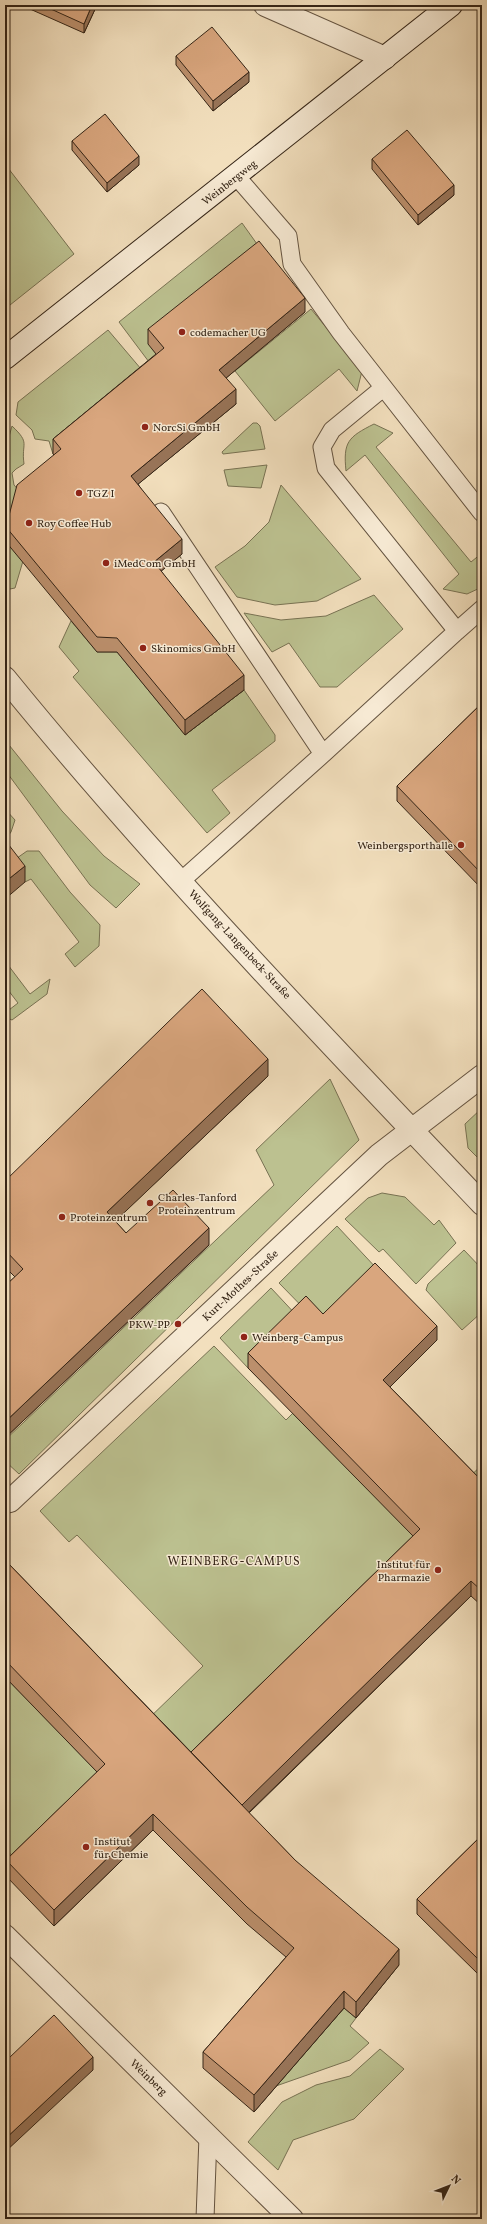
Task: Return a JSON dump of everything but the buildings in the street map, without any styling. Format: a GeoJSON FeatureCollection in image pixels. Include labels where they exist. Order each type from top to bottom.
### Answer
{"type":"FeatureCollection","features":[{"type":"Feature","properties":{"kind":"street"},"geometry":{"type":"LineString","coordinates":[[265,5],[385,58]]}},
{"type":"Feature","properties":{"kind":"street","name":"Weinbergweg"},"geometry":{"type":"LineString","coordinates":[[5,358],[452,5]]}},
{"type":"Feature","properties":{"kind":"street","name":"Wolfgang-Langenbeck-Straße"},"geometry":{"type":"LineString","coordinates":[[5,678],[40,721],[181,881],[482,1204]]}},
{"type":"Feature","properties":{"kind":"street","name":"Kurt-Mothes-Straße"},"geometry":{"type":"LineString","coordinates":[[5,1502],[10,1501],[379,1155],[482,1076]]}},
{"type":"Feature","properties":{"kind":"street","name":"Weinberg"},"geometry":{"type":"LineString","coordinates":[[5,1936],[292,2219]]}},
{"type":"Feature","properties":{"kind":"lane"},"geometry":{"type":"LineString","coordinates":[[236,176],[288,236],[292,264],[341,333],[482,513]]}},
{"type":"Feature","properties":{"kind":"lane"},"geometry":{"type":"LineString","coordinates":[[383,388],[332,430],[322,447],[326,468],[457,631]]}},
{"type":"Feature","properties":{"kind":"lane"},"geometry":{"type":"LineString","coordinates":[[161,512],[323,754]]}},
{"type":"Feature","properties":{"kind":"lane"},"geometry":{"type":"LineString","coordinates":[[181,881],[482,609]]}},
{"type":"Feature","properties":{"kind":"lane"},"geometry":{"type":"LineString","coordinates":[[205,2219],[208,2136]]}},
{"type":"Feature","properties":{"kind":"green space"},"geometry":{"type":"Polygon","coordinates":[[[5,164],[74,254],[5,309],[5,164]]]}},
{"type":"Feature","properties":{"kind":"green space"},"geometry":{"type":"Polygon","coordinates":[[[242,223],[262,251],[149,344],[164,363],[155,370],[119,322],[242,223]]]}},
{"type":"Feature","properties":{"kind":"green space"},"geometry":{"type":"Polygon","coordinates":[[[311,309],[362,371],[357,391],[339,369],[275,421],[235,371],[311,309]]]}},
{"type":"Feature","properties":{"kind":"green space"},"geometry":{"type":"Polygon","coordinates":[[[108,330],[147,376],[53,454],[49,441],[35,439],[32,430],[16,415],[18,402],[108,330]]]}},
{"type":"Feature","properties":{"kind":"green space"},"geometry":{"type":"Polygon","coordinates":[[[253,423],[257,423],[260,426],[265,449],[223,454],[222,452],[253,423]]]}},
{"type":"Feature","properties":{"kind":"green space"},"geometry":{"type":"Polygon","coordinates":[[[374,424],[393,433],[376,447],[471,562],[482,553],[482,587],[467,594],[443,589],[459,574],[365,455],[346,471],[345,453],[349,442],[358,433],[374,424]]]}},
{"type":"Feature","properties":{"kind":"green space"},"geometry":{"type":"Polygon","coordinates":[[[12,426],[21,436],[24,444],[24,464],[12,473],[14,485],[23,495],[23,561],[15,588],[5,590],[5,451],[12,426]]]}},
{"type":"Feature","properties":{"kind":"green space"},"geometry":{"type":"Polygon","coordinates":[[[267,465],[261,488],[228,486],[224,470],[267,465]]]}},
{"type":"Feature","properties":{"kind":"green space"},"geometry":{"type":"Polygon","coordinates":[[[281,485],[361,579],[317,601],[275,605],[237,597],[215,567],[245,546],[269,522],[281,485]]]}},
{"type":"Feature","properties":{"kind":"green space"},"geometry":{"type":"Polygon","coordinates":[[[374,595],[403,629],[337,687],[320,687],[289,643],[272,652],[244,613],[281,620],[326,616],[374,595]]]}},
{"type":"Feature","properties":{"kind":"green space"},"geometry":{"type":"Polygon","coordinates":[[[71,621],[97,652],[117,652],[185,735],[244,690],[275,735],[275,741],[212,790],[230,813],[207,833],[73,677],[79,671],[59,647],[71,621]]]}},
{"type":"Feature","properties":{"kind":"green space"},"geometry":{"type":"Polygon","coordinates":[[[5,740],[62,811],[104,856],[140,884],[116,908],[90,885],[5,770],[5,740]]]}},
{"type":"Feature","properties":{"kind":"green space"},"geometry":{"type":"Polygon","coordinates":[[[5,809],[15,820],[11,832],[5,840],[5,809]]]}},
{"type":"Feature","properties":{"kind":"green space"},"geometry":{"type":"Polygon","coordinates":[[[27,851],[39,851],[70,892],[100,925],[99,946],[75,967],[65,954],[79,942],[31,879],[25,882],[10,863],[27,851]]]}},
{"type":"Feature","properties":{"kind":"green space"},"geometry":{"type":"Polygon","coordinates":[[[5,961],[30,994],[50,979],[47,994],[12,1020],[5,1017],[5,1013],[18,1003],[5,986],[5,961]]]}},
{"type":"Feature","properties":{"kind":"green space"},"geometry":{"type":"Polygon","coordinates":[[[330,1079],[359,1140],[19,1474],[5,1461],[5,1440],[274,1185],[256,1150],[330,1079]]]}},
{"type":"Feature","properties":{"kind":"green space"},"geometry":{"type":"Polygon","coordinates":[[[482,1108],[482,1162],[468,1148],[465,1124],[482,1108]]]}},
{"type":"Feature","properties":{"kind":"green space"},"geometry":{"type":"Polygon","coordinates":[[[382,1193],[405,1197],[434,1225],[439,1220],[456,1243],[416,1284],[383,1249],[379,1252],[345,1219],[368,1198],[382,1193]]]}},
{"type":"Feature","properties":{"kind":"green space"},"geometry":{"type":"Polygon","coordinates":[[[337,1226],[379,1271],[323,1328],[279,1283],[337,1226]]]}},
{"type":"Feature","properties":{"kind":"green space"},"geometry":{"type":"Polygon","coordinates":[[[464,1250],[482,1269],[482,1312],[462,1330],[426,1290],[428,1284],[464,1250]]]}},
{"type":"Feature","properties":{"kind":"green space"},"geometry":{"type":"Polygon","coordinates":[[[271,1288],[299,1318],[248,1368],[220,1338],[271,1288]]]}},
{"type":"Feature","properties":{"kind":"green space"},"geometry":{"type":"Polygon","coordinates":[[[214,1346],[286,1420],[293,1413],[420,1543],[190,1768],[145,1722],[203,1666],[77,1535],[69,1542],[40,1511],[214,1346]]]}},
{"type":"Feature","properties":{"kind":"green space"},"geometry":{"type":"Polygon","coordinates":[[[482,1465],[482,1496],[466,1480],[482,1465]]]}},
{"type":"Feature","properties":{"kind":"green space"},"geometry":{"type":"Polygon","coordinates":[[[5,1677],[105,1780],[18,1865],[5,1846],[5,1677]]]}},
{"type":"Feature","properties":{"kind":"green space"},"geometry":{"type":"Polygon","coordinates":[[[344,2008],[356,2018],[350,2026],[369,2043],[350,2060],[276,2086],[344,2008]]]}},
{"type":"Feature","properties":{"kind":"green space"},"geometry":{"type":"Polygon","coordinates":[[[380,2049],[404,2069],[354,2119],[293,2140],[278,2170],[248,2142],[282,2102],[316,2085],[350,2076],[380,2049]]]}},
{"type":"Feature","properties":{"kind":"place","name":"codemacher UG"},"geometry":{"type":"Point","coordinates":[182,332]}},
{"type":"Feature","properties":{"kind":"place","name":"NorcSi GmbH"},"geometry":{"type":"Point","coordinates":[145,427]}},
{"type":"Feature","properties":{"kind":"place","name":"TGZ I"},"geometry":{"type":"Point","coordinates":[79,493]}},
{"type":"Feature","properties":{"kind":"place","name":"Roy Coffee Hub"},"geometry":{"type":"Point","coordinates":[29,523]}},
{"type":"Feature","properties":{"kind":"place","name":"iMedCom GmbH"},"geometry":{"type":"Point","coordinates":[106,563]}},
{"type":"Feature","properties":{"kind":"place","name":"Skinomics GmbH"},"geometry":{"type":"Point","coordinates":[143,648]}},
{"type":"Feature","properties":{"kind":"place","name":"Weinbergsporthalle"},"geometry":{"type":"Point","coordinates":[461,845]}},
{"type":"Feature","properties":{"kind":"place","name":"Charles-Tanford Proteinzentrum"},"geometry":{"type":"Point","coordinates":[150,1203]}},
{"type":"Feature","properties":{"kind":"place","name":"Proteinzentrum"},"geometry":{"type":"Point","coordinates":[62,1217]}},
{"type":"Feature","properties":{"kind":"place","name":"PKW-PP"},"geometry":{"type":"Point","coordinates":[178,1324]}},
{"type":"Feature","properties":{"kind":"place","name":"Weinberg-Campus"},"geometry":{"type":"Point","coordinates":[244,1337]}},
{"type":"Feature","properties":{"kind":"place","name":"Institut für Pharmazie"},"geometry":{"type":"Point","coordinates":[438,1570]}},
{"type":"Feature","properties":{"kind":"place","name":"Institut für Chemie"},"geometry":{"type":"Point","coordinates":[86,1847]}},
{"type":"Feature","properties":{"kind":"district","name":"WEINBERG-CAMPUS"},"geometry":{"type":"Point","coordinates":[234,1561]}}]}
